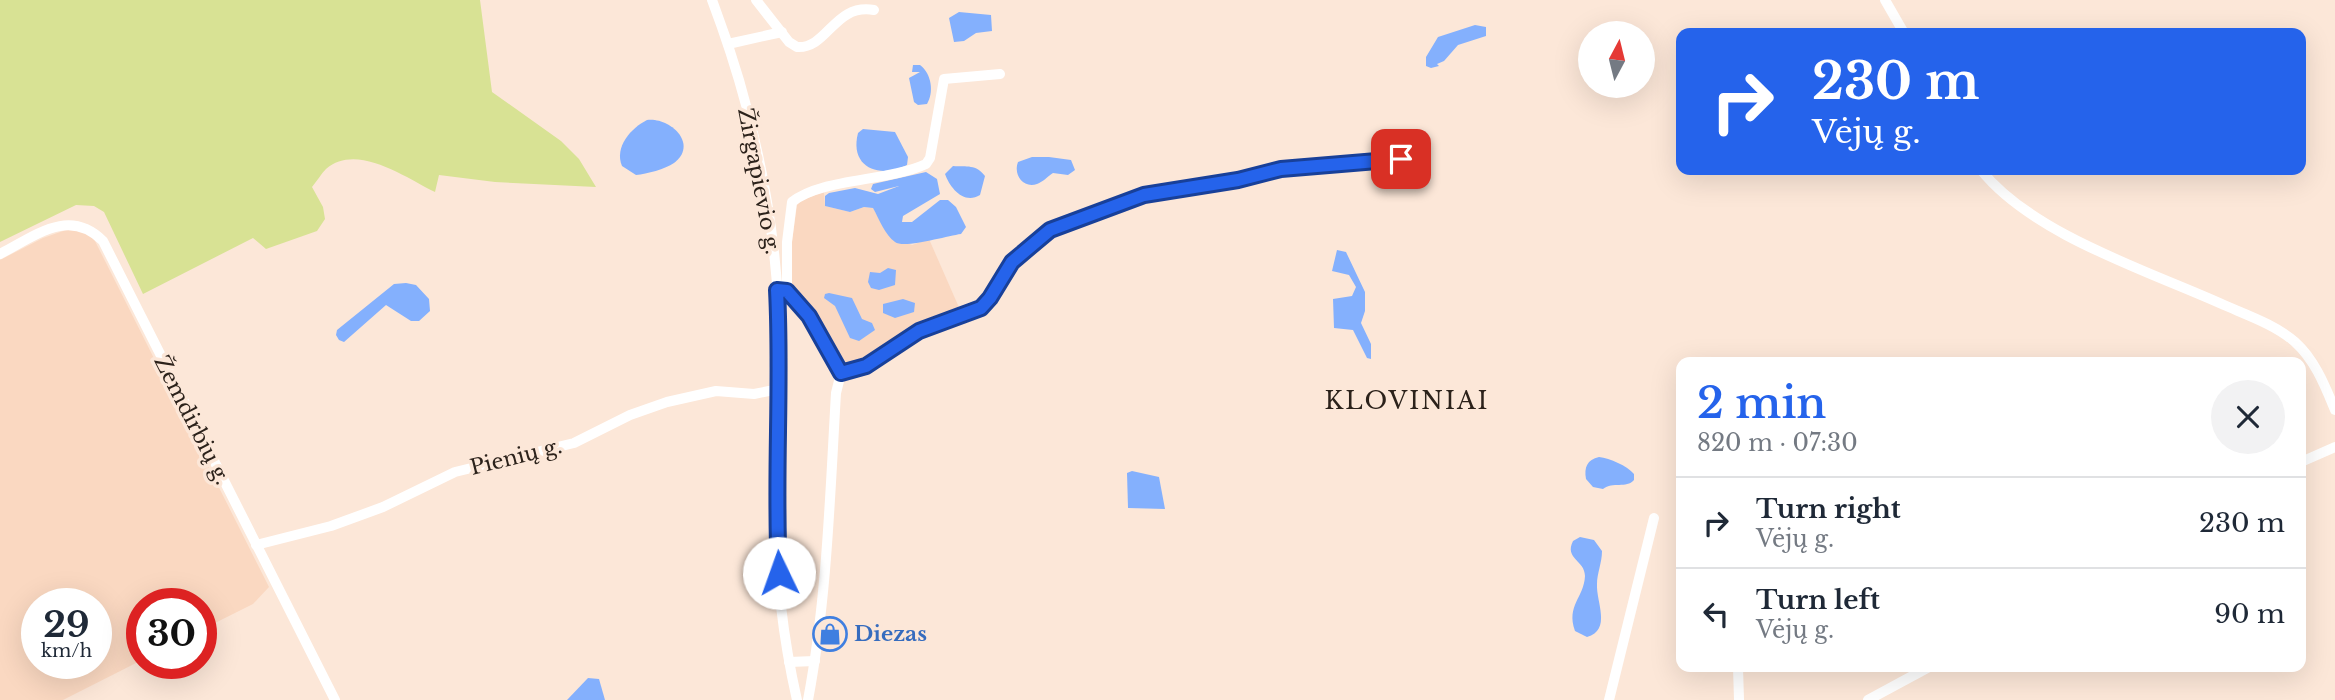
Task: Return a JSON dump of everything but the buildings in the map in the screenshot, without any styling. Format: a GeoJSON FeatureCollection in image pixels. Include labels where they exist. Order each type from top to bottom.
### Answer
{"type":"FeatureCollection","features":[{"type":"Feature","properties":{"kind":"street","name":"Žirgapievio g."},"geometry":{"type":"LineString","coordinates":[[712,0],[728,44],[761,174],[782,291],[776,524],[784,634],[797,700]]}},
{"type":"Feature","properties":{"kind":"street"},"geometry":{"type":"LineString","coordinates":[[756,0],[789,41],[803,47],[829,30],[848,13],[859,8],[874,10]]}},
{"type":"Feature","properties":{"kind":"street"},"geometry":{"type":"LineString","coordinates":[[1885,0],[1901,28]]}},
{"type":"Feature","properties":{"kind":"street"},"geometry":{"type":"LineString","coordinates":[[728,44],[782,32]]}},
{"type":"Feature","properties":{"kind":"street"},"geometry":{"type":"LineString","coordinates":[[808,700],[815,661],[830,520],[836,393],[841,373],[809,316],[782,291],[792,202],[800,196],[822,189],[883,177],[926,164],[930,158],[944,79],[1000,74]]}},
{"type":"Feature","properties":{"kind":"street"},"geometry":{"type":"LineString","coordinates":[[841,373],[866,366],[919,331],[981,308],[1012,262],[1050,230],[1144,195],[1238,180],[1281,169],[1401,159]]}},
{"type":"Feature","properties":{"kind":"street"},"geometry":{"type":"LineString","coordinates":[[1984,175],[1994,187],[2028,214],[2124,262],[2266,324],[2295,341],[2321,376],[2335,410]]}},
{"type":"Feature","properties":{"kind":"street","name":"Žemdirbių g."},"geometry":{"type":"LineString","coordinates":[[0,254],[53,227],[68,225],[80,225],[93,231],[103,241],[335,700]]}},
{"type":"Feature","properties":{"kind":"street","name":"Pienių g."},"geometry":{"type":"LineString","coordinates":[[256,545],[290,539],[341,523],[383,507],[455,472],[574,443],[630,415],[667,402],[716,391],[754,394],[779,388]]}},
{"type":"Feature","properties":{"kind":"street"},"geometry":{"type":"LineString","coordinates":[[2306,460],[2335,447]]}},
{"type":"Feature","properties":{"kind":"street"},"geometry":{"type":"LineString","coordinates":[[1609,700],[1654,518]]}},
{"type":"Feature","properties":{"kind":"street"},"geometry":{"type":"LineString","coordinates":[[789,662],[815,661]]}},
{"type":"Feature","properties":{"kind":"street"},"geometry":{"type":"LineString","coordinates":[[1738,672],[1739,700]]}},
{"type":"Feature","properties":{"kind":"street"},"geometry":{"type":"LineString","coordinates":[[1868,700],[1920,672]]}},
{"type":"Feature","properties":{"kind":"shaded area"},"geometry":{"type":"Polygon","coordinates":[[[824,192],[825,206],[850,212],[864,207],[873,208],[888,235],[912,245],[929,239],[961,312],[864,362],[851,364],[840,359],[790,283],[790,256],[797,205],[799,201],[824,192]]]}},
{"type":"Feature","properties":{"kind":"shaded area"},"geometry":{"type":"Polygon","coordinates":[[[66,230],[82,230],[94,239],[269,587],[253,604],[217,622],[217,588],[126,588],[126,668],[112,675],[112,588],[21,588],[21,679],[104,679],[63,700],[0,700],[0,260],[43,238],[66,230]]]}},
{"type":"Feature","properties":{"kind":"green space"},"geometry":{"type":"Polygon","coordinates":[[[0,0],[480,0],[492,92],[561,141],[579,159],[596,187],[495,182],[439,175],[435,192],[381,165],[352,159],[338,162],[326,169],[312,187],[323,207],[325,219],[317,231],[266,249],[253,238],[143,294],[104,212],[94,206],[76,205],[0,242],[0,0]]]}},
{"type":"Feature","properties":{"kind":"water"},"geometry":{"type":"Polygon","coordinates":[[[959,12],[991,15],[992,31],[976,33],[964,41],[954,42],[949,18],[959,12]]]}},
{"type":"Feature","properties":{"kind":"water"},"geometry":{"type":"Polygon","coordinates":[[[1475,25],[1486,27],[1486,36],[1458,45],[1444,61],[1437,64],[1439,66],[1426,66],[1426,57],[1438,37],[1475,25]]]}},
{"type":"Feature","properties":{"kind":"water"},"geometry":{"type":"Polygon","coordinates":[[[913,65],[920,65],[929,78],[931,95],[927,104],[918,105],[914,102],[909,78],[920,72],[912,72],[913,65]]]}},
{"type":"Feature","properties":{"kind":"water"},"geometry":{"type":"Polygon","coordinates":[[[647,120],[656,120],[672,127],[683,140],[684,148],[674,163],[656,171],[636,175],[622,166],[620,152],[630,133],[647,120]]]}},
{"type":"Feature","properties":{"kind":"water"},"geometry":{"type":"Polygon","coordinates":[[[863,129],[895,132],[908,157],[907,165],[887,171],[877,170],[862,162],[856,145],[858,133],[863,129]]]}},
{"type":"Feature","properties":{"kind":"water"},"geometry":{"type":"Polygon","coordinates":[[[1032,157],[1071,160],[1075,170],[1068,175],[1053,173],[1032,185],[1020,179],[1018,162],[1032,157]]]}},
{"type":"Feature","properties":{"kind":"water"},"geometry":{"type":"Polygon","coordinates":[[[953,166],[971,167],[982,172],[985,176],[980,195],[968,198],[958,194],[945,174],[953,166]]]}},
{"type":"Feature","properties":{"kind":"water"},"geometry":{"type":"Polygon","coordinates":[[[926,172],[937,179],[940,194],[903,216],[902,222],[912,222],[940,200],[948,200],[956,207],[966,227],[961,234],[900,244],[888,235],[873,208],[864,207],[850,212],[825,206],[825,196],[829,193],[855,188],[878,194],[899,186],[875,192],[871,189],[873,184],[926,172]]]}},
{"type":"Feature","properties":{"kind":"water"},"geometry":{"type":"Polygon","coordinates":[[[1337,250],[1346,252],[1365,292],[1365,311],[1361,323],[1371,344],[1371,359],[1367,358],[1353,330],[1334,328],[1333,299],[1352,296],[1356,287],[1349,275],[1332,271],[1337,250]]]}},
{"type":"Feature","properties":{"kind":"water"},"geometry":{"type":"Polygon","coordinates":[[[888,268],[896,270],[895,285],[879,290],[871,288],[868,282],[870,272],[880,273],[888,268]]]}},
{"type":"Feature","properties":{"kind":"water"},"geometry":{"type":"Polygon","coordinates":[[[394,284],[416,285],[429,299],[430,311],[419,321],[411,321],[386,305],[344,342],[339,340],[337,330],[394,284]]]}},
{"type":"Feature","properties":{"kind":"water"},"geometry":{"type":"Polygon","coordinates":[[[825,294],[852,298],[862,319],[872,323],[875,330],[859,341],[850,338],[835,306],[824,298],[825,294]]]}},
{"type":"Feature","properties":{"kind":"water"},"geometry":{"type":"Polygon","coordinates":[[[903,299],[915,303],[914,312],[895,318],[883,313],[883,304],[903,299]]]}},
{"type":"Feature","properties":{"kind":"water"},"geometry":{"type":"Polygon","coordinates":[[[1599,457],[1627,468],[1634,474],[1634,480],[1603,489],[1593,487],[1586,479],[1585,471],[1589,462],[1599,457]]]}},
{"type":"Feature","properties":{"kind":"water"},"geometry":{"type":"Polygon","coordinates":[[[1132,471],[1159,477],[1165,509],[1128,508],[1127,473],[1132,471]]]}},
{"type":"Feature","properties":{"kind":"water"},"geometry":{"type":"Polygon","coordinates":[[[1580,537],[1594,540],[1602,551],[1597,584],[1601,622],[1595,633],[1587,637],[1575,631],[1573,622],[1574,608],[1585,576],[1582,566],[1571,552],[1573,541],[1580,537]]]}},
{"type":"Feature","properties":{"kind":"water"},"geometry":{"type":"Polygon","coordinates":[[[588,678],[599,679],[605,700],[567,700],[588,678]]]}},
{"type":"Feature","properties":{"kind":"place","name":"Diezas"},"geometry":{"type":"Point","coordinates":[830,634]}},
{"type":"Feature","properties":{"kind":"district","name":"KLOVINIAI"},"geometry":{"type":"Point","coordinates":[1407,400]}},
{"type":"Feature","properties":{"kind":"route"},"geometry":{"type":"LineString","coordinates":[[779,573],[775,487],[780,352],[777,290],[787,291],[809,316],[841,373],[866,366],[919,331],[981,308],[1012,262],[1050,230],[1144,195],[1238,180],[1281,169],[1401,159]]}}]}
